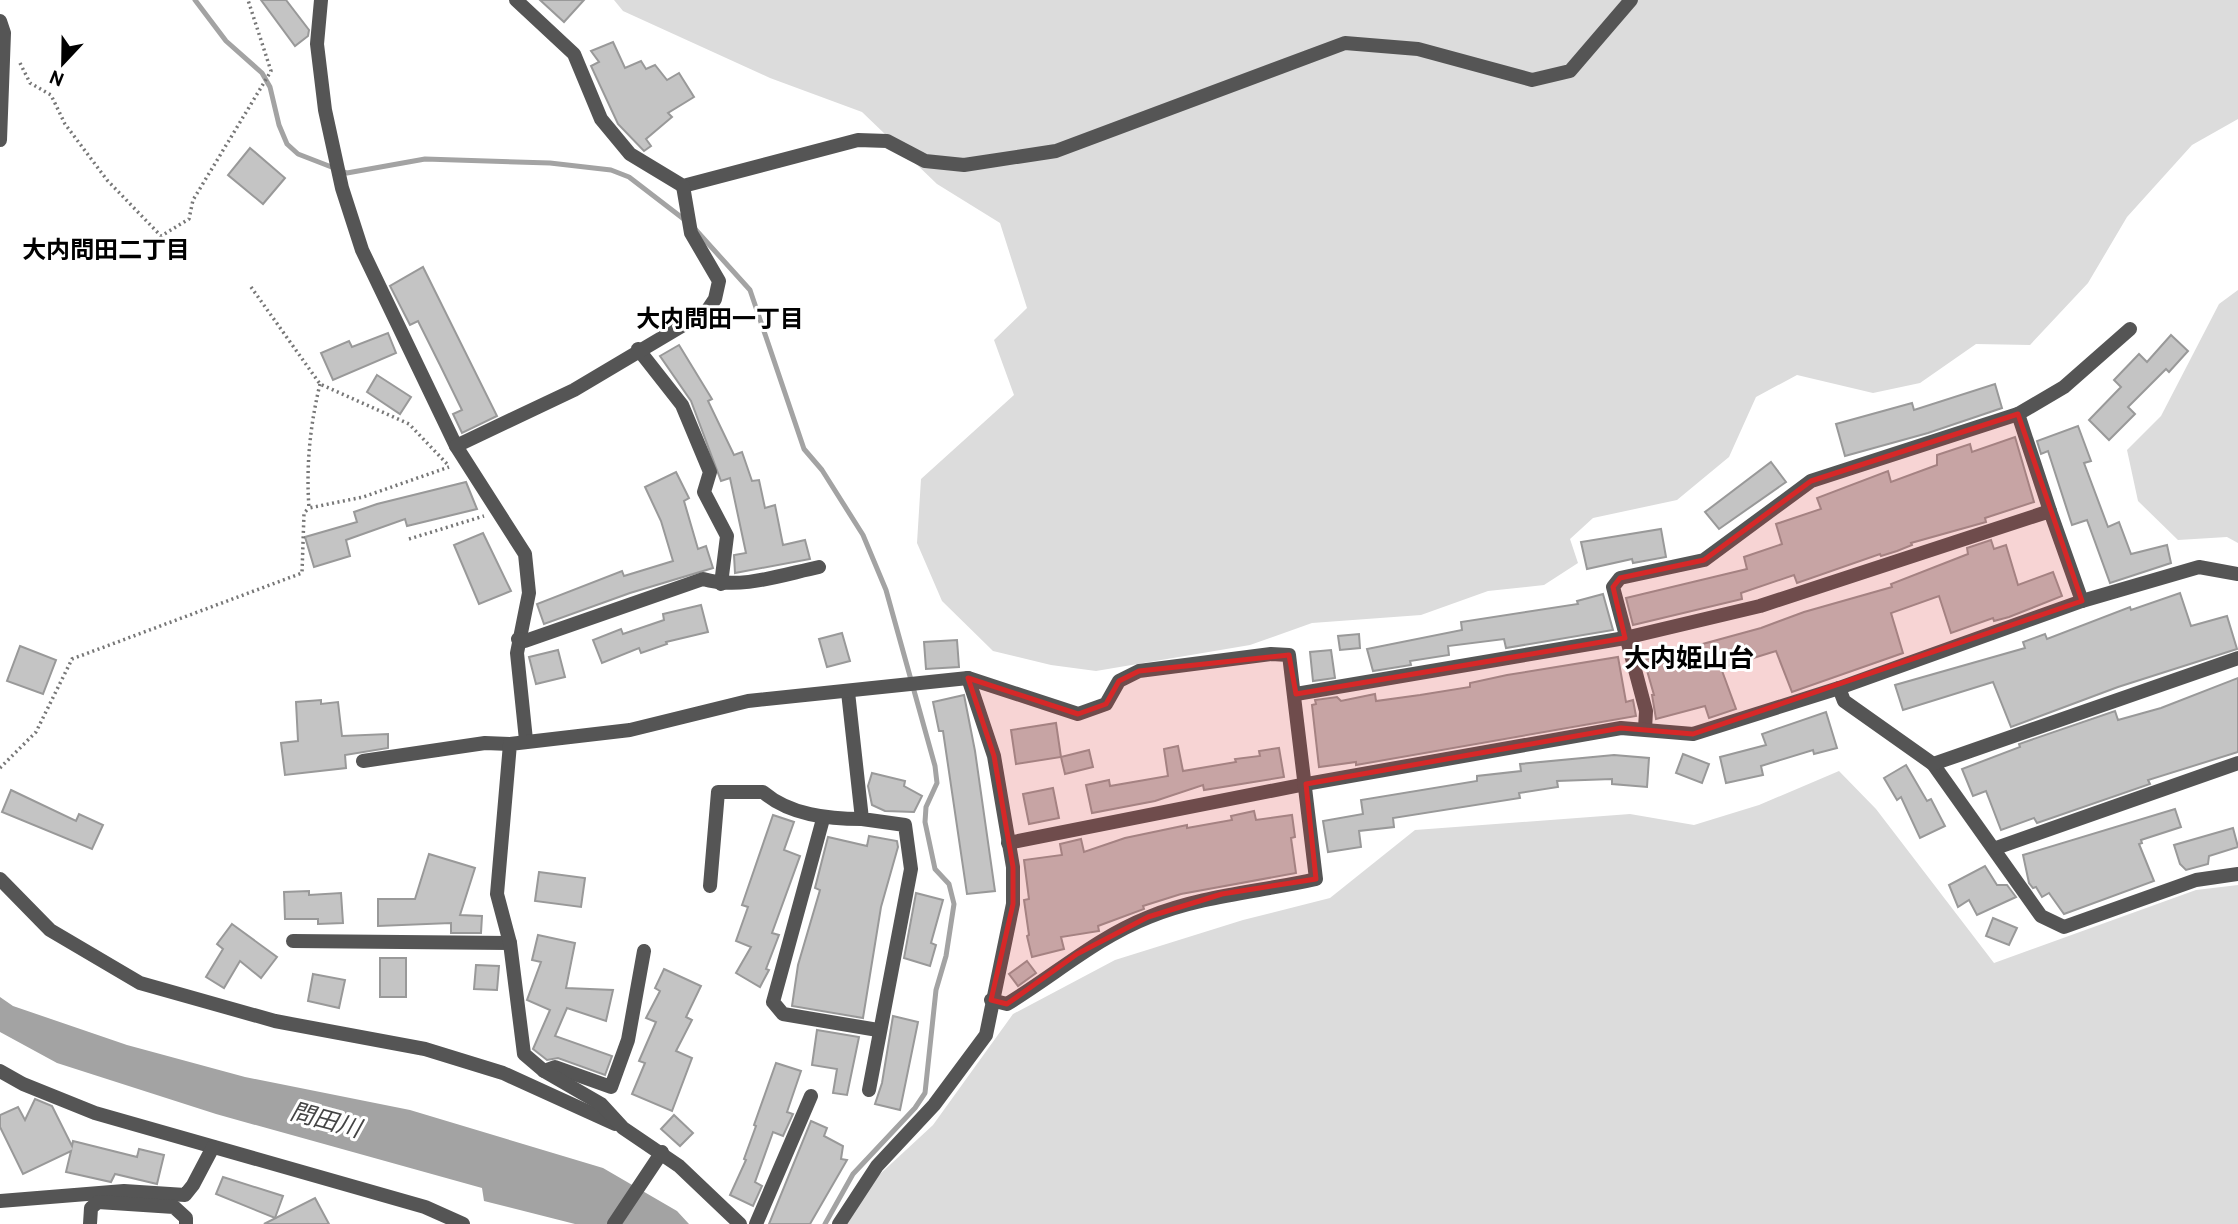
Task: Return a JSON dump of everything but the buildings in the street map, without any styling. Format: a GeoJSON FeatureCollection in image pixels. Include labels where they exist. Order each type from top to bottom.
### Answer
{"type":"FeatureCollection","features":[{"type":"Feature","properties":{"kind":"street"},"geometry":{"type":"LineString","coordinates":[[321,0],[317,44],[325,110],[338,172],[362,250],[456,446],[525,554],[529,593],[518,639],[526,740]]}},
{"type":"Feature","properties":{"kind":"street"},"geometry":{"type":"LineString","coordinates":[[516,0],[574,54],[601,119],[630,154],[683,186],[858,140],[887,142],[925,161],[964,165],[1056,151],[1345,43],[1418,49],[1532,80],[1570,71],[1632,0]]}},
{"type":"Feature","properties":{"kind":"street"},"geometry":{"type":"LineString","coordinates":[[0,139],[2,27]]}},
{"type":"Feature","properties":{"kind":"street"},"geometry":{"type":"LineString","coordinates":[[456,446],[574,390],[638,349],[706,311],[715,299],[719,281],[691,233],[683,186]]}},
{"type":"Feature","properties":{"kind":"street"},"geometry":{"type":"LineString","coordinates":[[1645,729],[1646,711],[1625,639],[1614,587],[1620,578],[1704,560],[1811,481],[2018,414],[2064,387],[2130,329]]}},
{"type":"Feature","properties":{"kind":"street"},"geometry":{"type":"LineString","coordinates":[[638,349],[682,405],[710,472],[704,492],[727,536],[721,584]]}},
{"type":"Feature","properties":{"kind":"street"},"geometry":{"type":"LineString","coordinates":[[2018,414],[2082,601]]}},
{"type":"Feature","properties":{"kind":"street"},"geometry":{"type":"LineString","coordinates":[[1296,694],[1625,639],[1760,606],[2050,510]]}},
{"type":"Feature","properties":{"kind":"street"},"geometry":{"type":"LineString","coordinates":[[518,639],[525,641],[703,579],[721,584],[763,580],[819,567]]}},
{"type":"Feature","properties":{"kind":"street"},"geometry":{"type":"LineString","coordinates":[[1008,843],[1306,784],[1621,728],[1693,734],[1839,688],[2082,601],[2199,567],[2238,574]]}},
{"type":"Feature","properties":{"kind":"street"},"geometry":{"type":"LineString","coordinates":[[363,761],[425,754],[485,743],[510,744],[526,740],[630,730],[748,701],[968,678],[1078,714],[1106,704],[1119,681],[1139,671],[1271,654],[1289,655],[1296,694],[1316,879],[1272,889],[1222,894],[1148,917],[1077,954],[1007,1004],[991,1000]]}},
{"type":"Feature","properties":{"kind":"street"},"geometry":{"type":"LineString","coordinates":[[1933,764],[2238,658]]}},
{"type":"Feature","properties":{"kind":"street"},"geometry":{"type":"LineString","coordinates":[[839,1224],[877,1166],[934,1105],[986,1035],[991,1000],[1013,904],[1013,867],[994,756],[968,678]]}},
{"type":"Feature","properties":{"kind":"street"},"geometry":{"type":"LineString","coordinates":[[1839,688],[1844,701],[1933,764],[1996,848],[2041,916],[2064,926],[2196,880],[2238,874]]}},
{"type":"Feature","properties":{"kind":"street"},"geometry":{"type":"LineString","coordinates":[[848,692],[862,819]]}},
{"type":"Feature","properties":{"kind":"street"},"geometry":{"type":"LineString","coordinates":[[510,744],[498,894],[510,943],[524,1054],[544,1071],[601,1104],[623,1128],[740,1224]]}},
{"type":"Feature","properties":{"kind":"street"},"geometry":{"type":"LineString","coordinates":[[1996,848],[2238,763]]}},
{"type":"Feature","properties":{"kind":"street"},"geometry":{"type":"LineString","coordinates":[[710,886],[718,793],[763,792],[774,801],[823,819],[862,819],[905,825],[911,869],[878,1030],[869,1090]]}},
{"type":"Feature","properties":{"kind":"street"},"geometry":{"type":"LineString","coordinates":[[823,819],[773,1002],[783,1014],[878,1030]]}},
{"type":"Feature","properties":{"kind":"street"},"geometry":{"type":"LineString","coordinates":[[0,880],[50,930],[140,984],[275,1021],[425,1049],[503,1073],[623,1128]]}},
{"type":"Feature","properties":{"kind":"street"},"geometry":{"type":"LineString","coordinates":[[293,941],[510,943]]}},
{"type":"Feature","properties":{"kind":"street"},"geometry":{"type":"LineString","coordinates":[[544,1071],[555,1067],[611,1087],[628,1041],[644,951]]}},
{"type":"Feature","properties":{"kind":"street"},"geometry":{"type":"LineString","coordinates":[[0,1071],[23,1084],[95,1113],[425,1207],[463,1224]]}},
{"type":"Feature","properties":{"kind":"street"},"geometry":{"type":"LineString","coordinates":[[756,1224],[811,1096]]}},
{"type":"Feature","properties":{"kind":"street"},"geometry":{"type":"LineString","coordinates":[[0,1201],[124,1191],[185,1195],[213,1147]]}},
{"type":"Feature","properties":{"kind":"street"},"geometry":{"type":"LineString","coordinates":[[614,1224],[658,1157]]}},
{"type":"Feature","properties":{"kind":"street"},"geometry":{"type":"LineString","coordinates":[[90,1224],[91,1208],[98,1202],[174,1207],[186,1219],[186,1224]]}},
{"type":"Feature","properties":{"kind":"path"},"geometry":{"type":"LineString","coordinates":[[2,27],[30,83],[51,95],[65,124],[107,180],[161,236],[190,219],[193,200],[271,71],[248,0]]}},
{"type":"Feature","properties":{"kind":"path"},"geometry":{"type":"LineString","coordinates":[[251,287],[320,384],[409,424],[449,467]]}},
{"type":"Feature","properties":{"kind":"path"},"geometry":{"type":"LineString","coordinates":[[309,508],[306,474],[310,426],[320,384]]}},
{"type":"Feature","properties":{"kind":"path"},"geometry":{"type":"LineString","coordinates":[[449,467],[456,446]]}},
{"type":"Feature","properties":{"kind":"path"},"geometry":{"type":"LineString","coordinates":[[0,768],[36,732],[72,659],[302,573],[304,513],[309,508],[363,497],[449,467]]}},
{"type":"Feature","properties":{"kind":"path"},"geometry":{"type":"LineString","coordinates":[[410,539],[499,511]]}},
{"type":"Feature","properties":{"kind":"highlighted area"},"geometry":{"type":"Polygon","coordinates":[[[2018,414],[2082,601],[1693,734],[1621,728],[1306,784],[1316,879],[1222,894],[1148,917],[1077,954],[1007,1004],[991,1000],[1013,904],[1013,867],[994,756],[968,678],[1078,714],[1106,704],[1119,681],[1139,671],[1289,655],[1296,694],[1625,638],[1613,587],[1620,578],[1704,560],[1811,481],[2018,414]]]}},
{"type":"Feature","properties":{"kind":"shaded area"},"geometry":{"type":"Polygon","coordinates":[[[614,0],[2238,0],[2238,119],[2192,145],[2127,217],[2088,283],[2030,345],[1976,344],[1920,383],[1873,393],[1797,375],[1756,397],[1729,457],[1677,500],[1593,518],[1570,539],[1578,563],[1544,585],[1488,591],[1421,615],[1312,623],[1250,645],[1096,671],[1051,665],[993,651],[942,601],[917,543],[921,479],[1014,395],[994,340],[1027,308],[1000,223],[937,184],[862,112],[770,78],[623,11],[614,0]]]}},
{"type":"Feature","properties":{"kind":"shaded area"},"geometry":{"type":"Polygon","coordinates":[[[2238,290],[2238,543],[2227,537],[2178,540],[2138,501],[2127,450],[2161,416],[2219,304],[2238,290]]]}},
{"type":"Feature","properties":{"kind":"shaded area"},"geometry":{"type":"Polygon","coordinates":[[[1839,771],[1876,809],[1994,963],[2196,890],[2238,885],[2238,1224],[844,1224],[879,1175],[933,1125],[1013,1014],[1115,960],[1243,920],[1330,898],[1415,830],[1630,814],[1694,825],[1759,805],[1839,771]]]}},
{"type":"Feature","properties":{"kind":"water","name":"問田川"},"geometry":{"type":"Polygon","coordinates":[[[0,997],[13,1006],[127,1045],[245,1077],[410,1110],[603,1168],[677,1211],[689,1224],[575,1224],[484,1201],[482,1188],[216,1114],[57,1063],[0,1032],[0,997]]]}},
{"type":"Feature","properties":{"kind":"waterway"},"geometry":{"type":"LineString","coordinates":[[195,0],[226,41],[262,73],[270,87],[279,125],[287,144],[298,154],[347,173],[425,159],[550,163],[611,170],[629,177],[685,220]]}},
{"type":"Feature","properties":{"kind":"waterway"},"geometry":{"type":"LineString","coordinates":[[695,229],[750,290],[804,449],[822,470],[863,535],[886,590],[935,766],[937,783],[926,807],[925,822],[935,869],[949,884],[954,904],[946,956],[936,990],[925,1093],[915,1108],[853,1174],[825,1224]]}},
{"type":"Feature","properties":{"kind":"district","name":"大内問田二丁目"},"geometry":{"type":"Point","coordinates":[106,252]}},
{"type":"Feature","properties":{"kind":"district","name":"大内問田一丁目"},"geometry":{"type":"Point","coordinates":[720,321]}},
{"type":"Feature","properties":{"kind":"district","name":"大内姫山台"},"geometry":{"type":"Point","coordinates":[1689,660]}}]}
